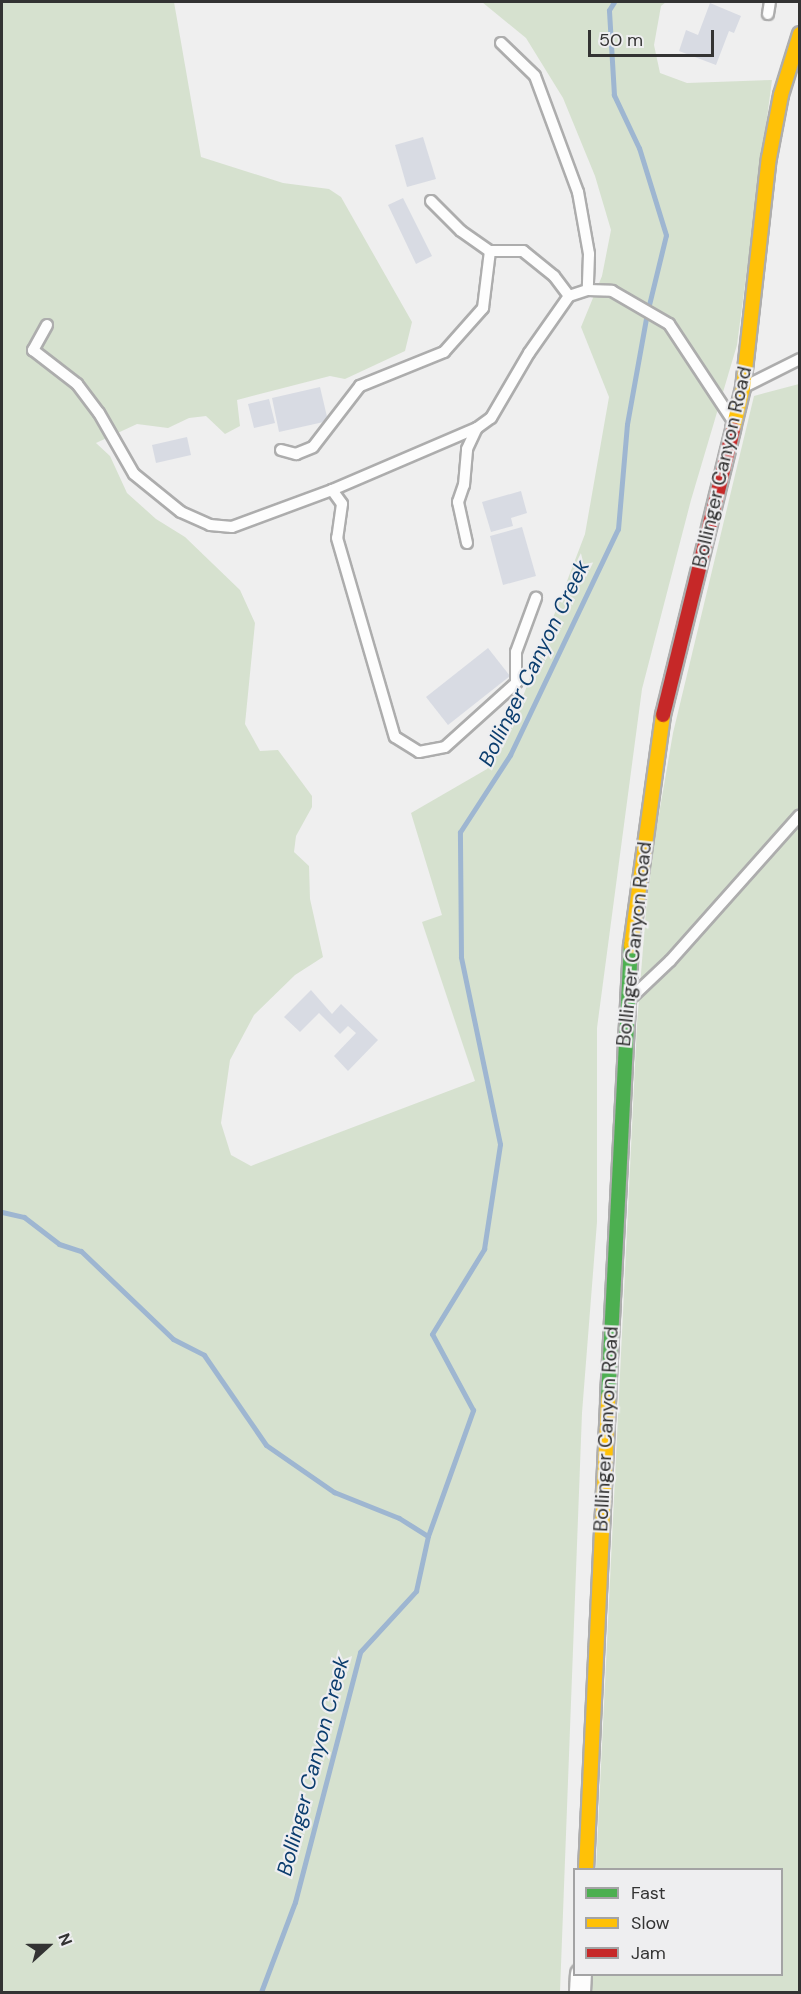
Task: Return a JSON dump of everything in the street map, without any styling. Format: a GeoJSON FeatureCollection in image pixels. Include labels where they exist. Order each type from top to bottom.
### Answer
{"type":"FeatureCollection","features":[{"type":"Feature","properties":{"kind":"street","name":"Bollinger Canyon Road"},"geometry":{"type":"LineString","coordinates":[[586,1868],[626,1003],[635,905],[665,700],[743,388],[769,158],[781,95],[800,34]]}},
{"type":"Feature","properties":{"kind":"street"},"geometry":{"type":"LineString","coordinates":[[580,1992],[581,1976]]}},
{"type":"Feature","properties":{"kind":"lane"},"geometry":{"type":"LineString","coordinates":[[768,14],[771,2]]}},
{"type":"Feature","properties":{"kind":"lane"},"geometry":{"type":"LineString","coordinates":[[501,43],[535,76],[578,192],[589,254],[588,290]]}},
{"type":"Feature","properties":{"kind":"lane"},"geometry":{"type":"LineString","coordinates":[[431,201],[461,231],[490,251],[523,251],[554,276],[569,296]]}},
{"type":"Feature","properties":{"kind":"lane"},"geometry":{"type":"LineString","coordinates":[[281,450],[296,454],[313,447],[360,386],[444,352],[483,308],[490,251]]}},
{"type":"Feature","properties":{"kind":"lane"},"geometry":{"type":"LineString","coordinates":[[47,325],[33,350],[77,384],[99,412],[134,474],[181,512],[210,525],[232,527],[332,490],[477,428],[491,418],[529,353],[569,296],[588,290],[612,291],[669,324],[735,424]]}},
{"type":"Feature","properties":{"kind":"lane"},"geometry":{"type":"LineString","coordinates":[[743,388],[800,359]]}},
{"type":"Feature","properties":{"kind":"lane"},"geometry":{"type":"LineString","coordinates":[[467,543],[458,502],[464,485],[467,449],[477,428]]}},
{"type":"Feature","properties":{"kind":"lane"},"geometry":{"type":"LineString","coordinates":[[332,490],[342,504],[337,538],[395,736],[419,752],[445,747],[516,683],[516,652],[536,598]]}},
{"type":"Feature","properties":{"kind":"lane"},"geometry":{"type":"LineString","coordinates":[[626,1003],[670,961],[800,815]]}},
{"type":"Feature","properties":{"kind":"green space"},"geometry":{"type":"Polygon","coordinates":[[[2,2],[174,2],[201,157],[283,183],[329,189],[341,197],[412,322],[405,351],[345,379],[330,376],[237,400],[240,426],[225,434],[206,416],[189,418],[168,428],[137,424],[96,443],[110,456],[127,493],[156,519],[185,537],[240,590],[255,623],[245,724],[260,751],[278,750],[312,796],[312,807],[296,836],[294,852],[309,866],[310,899],[323,957],[295,975],[254,1015],[230,1060],[221,1123],[231,1155],[251,1166],[475,1081],[422,922],[442,915],[411,813],[487,769],[507,738],[585,534],[609,397],[581,327],[602,276],[611,230],[595,176],[563,98],[526,38],[482,2],[666,2],[661,6],[654,45],[660,73],[687,83],[772,80],[737,345],[691,500],[642,689],[597,1028],[597,1222],[582,1413],[560,1992],[2,1992],[2,2]]]}},
{"type":"Feature","properties":{"kind":"green space"},"geometry":{"type":"Polygon","coordinates":[[[799,384],[799,1992],[590,1992],[591,1976],[783,1976],[783,1868],[596,1868],[637,1024],[649,872],[673,733],[754,396],[799,384]]]}},
{"type":"Feature","properties":{"kind":"building"},"geometry":{"type":"Polygon","coordinates":[[[710,3],[741,16],[734,33],[729,31],[716,65],[679,51],[686,30],[698,35],[710,3]]]}},
{"type":"Feature","properties":{"kind":"building"},"geometry":{"type":"Polygon","coordinates":[[[423,137],[436,179],[407,187],[395,145],[423,137]]]}},
{"type":"Feature","properties":{"kind":"building"},"geometry":{"type":"Polygon","coordinates":[[[403,198],[432,256],[416,264],[388,205],[403,198]]]}},
{"type":"Feature","properties":{"kind":"building"},"geometry":{"type":"Polygon","coordinates":[[[320,387],[328,421],[279,432],[272,398],[320,387]]]}},
{"type":"Feature","properties":{"kind":"building"},"geometry":{"type":"Polygon","coordinates":[[[269,399],[275,423],[254,428],[248,404],[269,399]]]}},
{"type":"Feature","properties":{"kind":"building"},"geometry":{"type":"Polygon","coordinates":[[[187,437],[191,455],[156,463],[152,445],[187,437]]]}},
{"type":"Feature","properties":{"kind":"building"},"geometry":{"type":"Polygon","coordinates":[[[521,491],[527,513],[511,518],[513,526],[491,532],[482,502],[521,491]]]}},
{"type":"Feature","properties":{"kind":"building"},"geometry":{"type":"Polygon","coordinates":[[[522,527],[536,576],[503,585],[490,536],[522,527]]]}},
{"type":"Feature","properties":{"kind":"building"},"geometry":{"type":"Polygon","coordinates":[[[488,648],[510,676],[448,725],[426,697],[488,648]]]}},
{"type":"Feature","properties":{"kind":"building"},"geometry":{"type":"Polygon","coordinates":[[[311,990],[332,1014],[341,1004],[378,1040],[348,1071],[334,1056],[356,1033],[348,1026],[340,1034],[319,1013],[300,1032],[284,1017],[311,990]]]}},
{"type":"Feature","properties":{"kind":"waterway","name":"Bollinger Canyon Creek"},"geometry":{"type":"LineString","coordinates":[[261,1992],[295,1902],[360,1652],[416,1591],[428,1536],[473,1410],[432,1334],[484,1249],[500,1144],[461,957],[460,832],[510,755],[618,529],[627,424],[647,313],[666,235],[639,148],[614,95],[609,10],[614,2]]}},
{"type":"Feature","properties":{"kind":"waterway"},"geometry":{"type":"LineString","coordinates":[[2,1212],[24,1217],[59,1244],[81,1251],[173,1339],[204,1355],[266,1445],[334,1492],[399,1518],[428,1536]]}},
{"type":"Feature","properties":{"kind":"traffic: fast"},"geometry":{"type":"LineString","coordinates":[[608,1398],[631,946]]}},
{"type":"Feature","properties":{"kind":"traffic: slow"},"geometry":{"type":"LineString","coordinates":[[733,429],[743,388],[769,158],[781,95],[800,34]]}},
{"type":"Feature","properties":{"kind":"traffic: slow"},"geometry":{"type":"LineString","coordinates":[[631,946],[663,715]]}},
{"type":"Feature","properties":{"kind":"traffic: slow"},"geometry":{"type":"LineString","coordinates":[[586,1868],[608,1398]]}},
{"type":"Feature","properties":{"kind":"traffic: jam"},"geometry":{"type":"LineString","coordinates":[[663,715],[733,429]]}}]}
